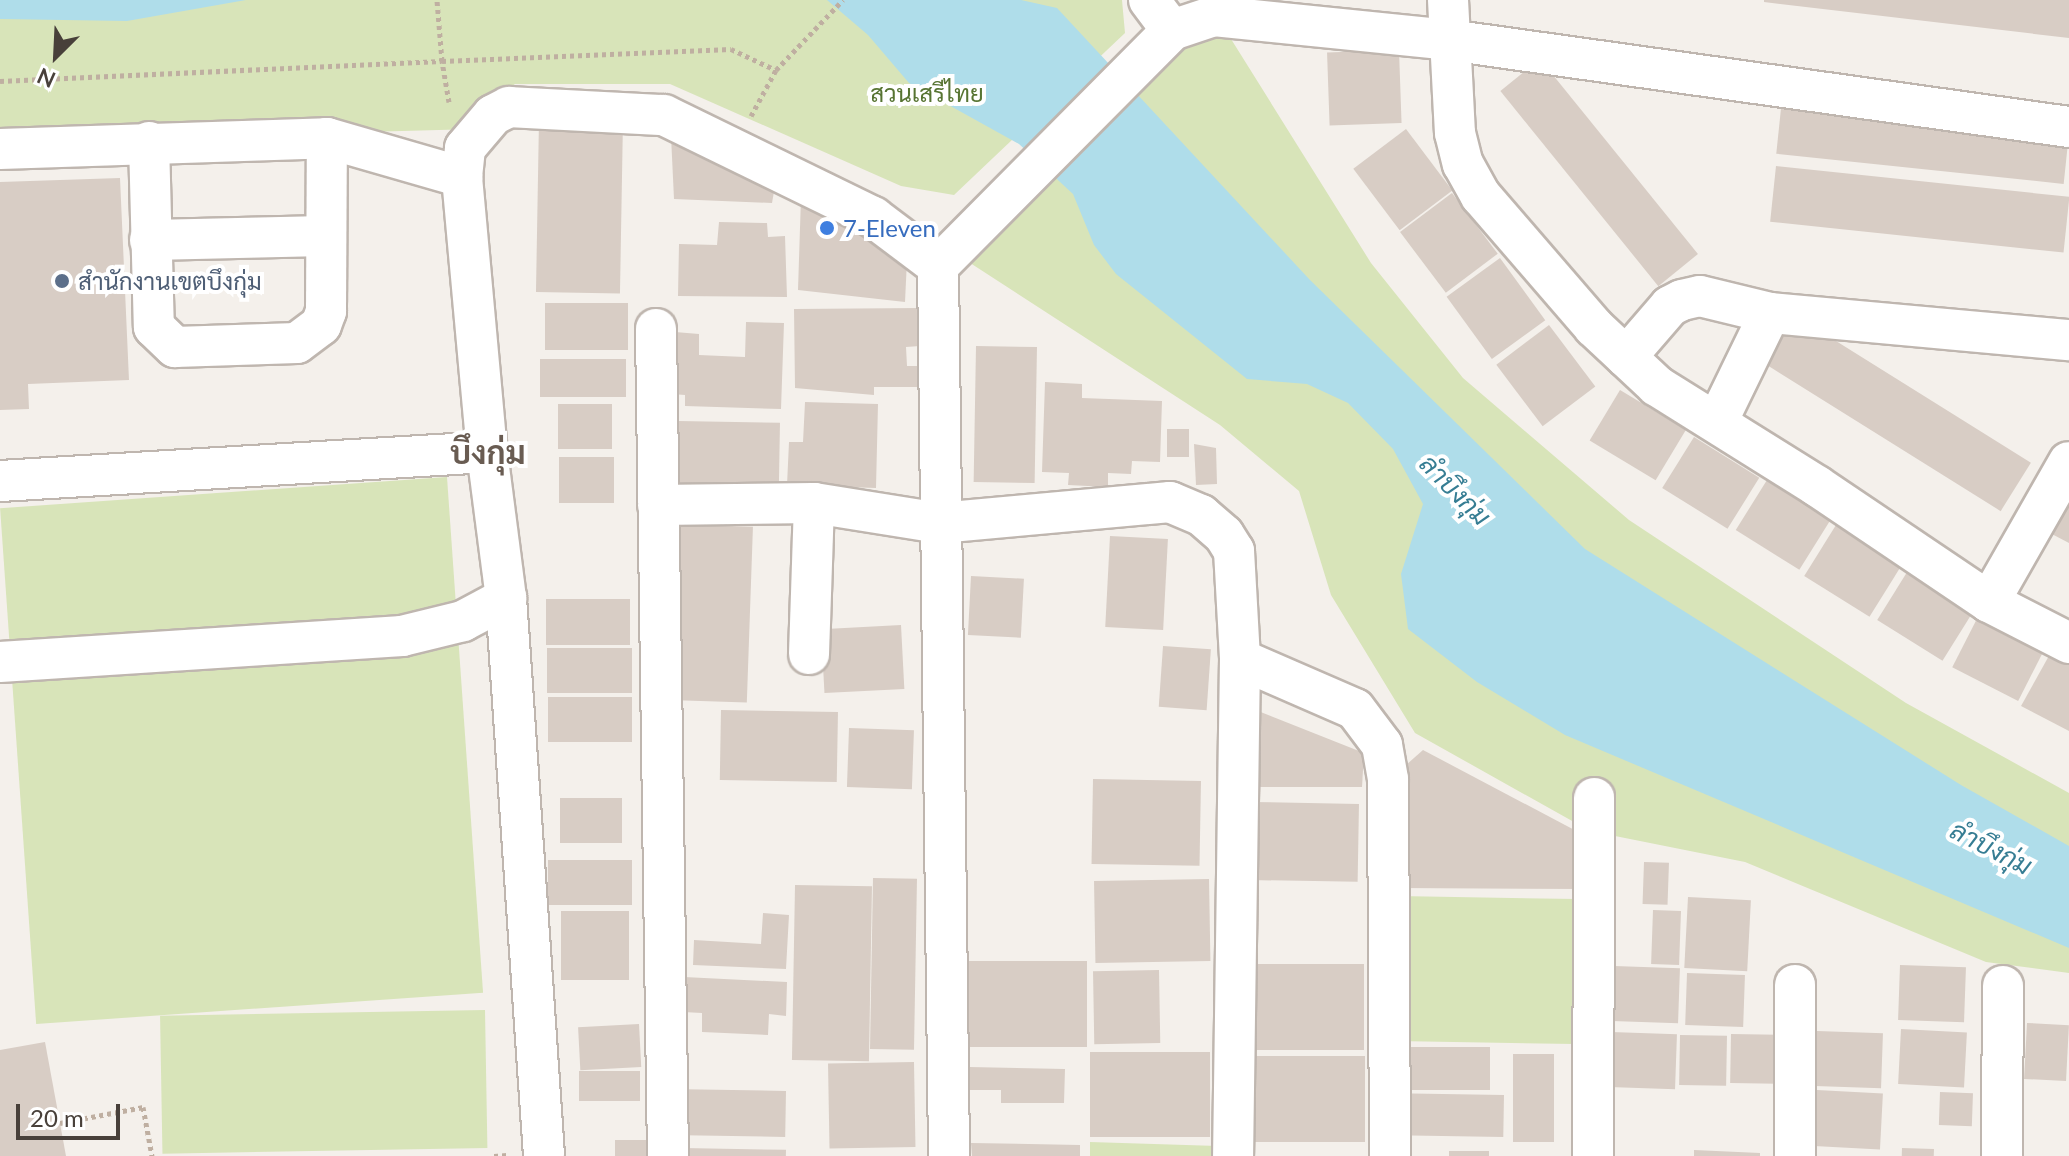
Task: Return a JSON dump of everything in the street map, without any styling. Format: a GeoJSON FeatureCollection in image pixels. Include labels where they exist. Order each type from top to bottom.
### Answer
{"type":"FeatureCollection","features":[{"type":"Feature","properties":{"kind":"street"},"geometry":{"type":"LineString","coordinates":[[1448,0],[1455,133],[1463,164],[1481,196],[1626,357],[1657,386],[1717,422],[1989,602],[2069,643]]}},
{"type":"Feature","properties":{"kind":"street"},"geometry":{"type":"LineString","coordinates":[[949,1156],[938,266],[1145,62],[1160,15],[1214,8],[2069,127]]}},
{"type":"Feature","properties":{"kind":"street"},"geometry":{"type":"LineString","coordinates":[[544,1156],[506,598],[487,452],[462,177],[465,148],[493,115],[509,107],[664,115],[873,217],[938,266]]}},
{"type":"Feature","properties":{"kind":"street"},"geometry":{"type":"LineString","coordinates":[[0,149],[327,138],[462,177]]}},
{"type":"Feature","properties":{"kind":"street"},"geometry":{"type":"LineString","coordinates":[[149,142],[154,327],[175,347],[297,343],[310,338],[326,311],[327,138]]}},
{"type":"Feature","properties":{"kind":"street"},"geometry":{"type":"LineString","coordinates":[[150,240],[326,236]]}},
{"type":"Feature","properties":{"kind":"street"},"geometry":{"type":"LineString","coordinates":[[1626,357],[1670,306],[1700,296],[1770,313],[2069,340]]}},
{"type":"Feature","properties":{"kind":"street"},"geometry":{"type":"LineString","coordinates":[[1717,422],[1770,313]]}},
{"type":"Feature","properties":{"kind":"street"},"geometry":{"type":"LineString","coordinates":[[656,329],[668,1156]]}},
{"type":"Feature","properties":{"kind":"street"},"geometry":{"type":"LineString","coordinates":[[0,481],[487,452]]}},
{"type":"Feature","properties":{"kind":"street"},"geometry":{"type":"LineString","coordinates":[[1989,602],[2069,462]]}},
{"type":"Feature","properties":{"kind":"street"},"geometry":{"type":"LineString","coordinates":[[658,505],[814,503],[939,523],[1170,502],[1201,515],[1224,535],[1234,551],[1240,659],[1233,1156]]}},
{"type":"Feature","properties":{"kind":"street"},"geometry":{"type":"LineString","coordinates":[[809,654],[814,503]]}},
{"type":"Feature","properties":{"kind":"street"},"geometry":{"type":"LineString","coordinates":[[0,662],[402,636],[463,621],[506,598]]}},
{"type":"Feature","properties":{"kind":"street"},"geometry":{"type":"LineString","coordinates":[[1240,659],[1355,709],[1382,745],[1388,779],[1390,1156]]}},
{"type":"Feature","properties":{"kind":"street"},"geometry":{"type":"LineString","coordinates":[[1593,1156],[1594,798]]}},
{"type":"Feature","properties":{"kind":"street"},"geometry":{"type":"LineString","coordinates":[[1795,985],[1795,1156]]}},
{"type":"Feature","properties":{"kind":"street"},"geometry":{"type":"LineString","coordinates":[[2002,1156],[2003,986]]}},
{"type":"Feature","properties":{"kind":"path"},"geometry":{"type":"LineString","coordinates":[[437,0],[449,102]]}},
{"type":"Feature","properties":{"kind":"path"},"geometry":{"type":"LineString","coordinates":[[736,150],[776,70],[843,0]]}},
{"type":"Feature","properties":{"kind":"path"},"geometry":{"type":"LineString","coordinates":[[0,81],[731,49],[776,70]]}},
{"type":"Feature","properties":{"kind":"path"},"geometry":{"type":"LineString","coordinates":[[60,1123],[143,1107],[152,1156]]}},
{"type":"Feature","properties":{"kind":"green space","name":"สวนเสรีไทย"},"geometry":{"type":"Polygon","coordinates":[[[0,0],[1122,0],[1125,33],[954,195],[901,186],[670,84],[515,84],[488,104],[476,129],[0,142],[0,0]]]}},
{"type":"Feature","properties":{"kind":"green space"},"geometry":{"type":"Polygon","coordinates":[[[1226,31],[1371,263],[1463,378],[1629,520],[1906,703],[2069,793],[2069,973],[1986,962],[1745,862],[1590,831],[1415,733],[1331,595],[1299,491],[1220,425],[964,259],[1178,42],[1226,31]]]}},
{"type":"Feature","properties":{"kind":"green space"},"geometry":{"type":"Polygon","coordinates":[[[447,477],[483,993],[36,1024],[0,508],[447,477]]]}},
{"type":"Feature","properties":{"kind":"green space"},"geometry":{"type":"Polygon","coordinates":[[[1398,896],[1577,899],[1574,1044],[1395,1041],[1398,896]]]}},
{"type":"Feature","properties":{"kind":"green space"},"geometry":{"type":"Polygon","coordinates":[[[485,1010],[487,1148],[162,1154],[160,1016],[485,1010]]]}},
{"type":"Feature","properties":{"kind":"green space"},"geometry":{"type":"Polygon","coordinates":[[[1090,1142],[1218,1146],[1218,1156],[1090,1156],[1090,1142]]]}},
{"type":"Feature","properties":{"kind":"water"},"geometry":{"type":"Polygon","coordinates":[[[0,0],[246,0],[127,21],[0,19],[0,0]]]}},
{"type":"Feature","properties":{"kind":"water","name":"ลำบึงกุ่ม"},"geometry":{"type":"Polygon","coordinates":[[[827,0],[1021,0],[1057,8],[1310,280],[1585,549],[1961,785],[2069,846],[2069,948],[1565,735],[1477,682],[1408,629],[1401,574],[1423,504],[1393,449],[1348,403],[1307,384],[1247,379],[1116,274],[1094,245],[1073,194],[1019,144],[909,83],[868,35],[827,0]]]}},
{"type":"Feature","properties":{"kind":"building"},"geometry":{"type":"Polygon","coordinates":[[[2069,0],[2069,38],[1764,2],[2069,0]]]}},
{"type":"Feature","properties":{"kind":"building"},"geometry":{"type":"Polygon","coordinates":[[[1399,50],[1402,123],[1330,125],[1327,53],[1399,50]]]}},
{"type":"Feature","properties":{"kind":"building"},"geometry":{"type":"Polygon","coordinates":[[[1540,59],[1698,254],[1658,286],[1500,91],[1540,59]]]}},
{"type":"Feature","properties":{"kind":"building"},"geometry":{"type":"Polygon","coordinates":[[[1782,99],[2069,129],[2064,184],[1776,154],[1782,99]]]}},
{"type":"Feature","properties":{"kind":"building"},"geometry":{"type":"Polygon","coordinates":[[[539,119],[623,120],[620,293],[536,292],[539,119]]]}},
{"type":"Feature","properties":{"kind":"building"},"geometry":{"type":"Polygon","coordinates":[[[1406,129],[1452,190],[1400,230],[1353,169],[1406,129]]]}},
{"type":"Feature","properties":{"kind":"building"},"geometry":{"type":"Polygon","coordinates":[[[671,136],[775,186],[772,203],[674,199],[671,136]]]}},
{"type":"Feature","properties":{"kind":"building"},"geometry":{"type":"Polygon","coordinates":[[[1776,166],[2069,197],[2064,253],[1770,222],[1776,166]]]}},
{"type":"Feature","properties":{"kind":"building","name":"สำนักงานเขตบึงกุ่ม"},"geometry":{"type":"Polygon","coordinates":[[[120,178],[129,380],[28,384],[29,409],[0,410],[0,182],[120,178]]]}},
{"type":"Feature","properties":{"kind":"building"},"geometry":{"type":"Polygon","coordinates":[[[1452,193],[1498,254],[1446,293],[1400,232],[1452,193]]]}},
{"type":"Feature","properties":{"kind":"building","name":"7-Eleven"},"geometry":{"type":"Polygon","coordinates":[[[801,197],[907,260],[905,302],[798,290],[801,197]]]}},
{"type":"Feature","properties":{"kind":"building"},"geometry":{"type":"Polygon","coordinates":[[[719,222],[767,223],[768,237],[785,236],[787,297],[678,296],[679,244],[717,245],[719,222]]]}},
{"type":"Feature","properties":{"kind":"building"},"geometry":{"type":"Polygon","coordinates":[[[1500,258],[1545,320],[1492,359],[1447,297],[1500,258]]]}},
{"type":"Feature","properties":{"kind":"building"},"geometry":{"type":"Polygon","coordinates":[[[545,303],[628,303],[628,350],[545,350],[545,303]]]}},
{"type":"Feature","properties":{"kind":"building"},"geometry":{"type":"Polygon","coordinates":[[[920,308],[920,346],[906,347],[907,366],[922,366],[922,387],[874,387],[874,395],[795,388],[794,309],[920,308]]]}},
{"type":"Feature","properties":{"kind":"building"},"geometry":{"type":"Polygon","coordinates":[[[1796,316],[2031,463],[2001,511],[1766,364],[1796,316]]]}},
{"type":"Feature","properties":{"kind":"building"},"geometry":{"type":"Polygon","coordinates":[[[746,322],[784,323],[781,409],[685,406],[685,395],[672,394],[675,332],[699,334],[699,355],[745,357],[746,322]]]}},
{"type":"Feature","properties":{"kind":"building"},"geometry":{"type":"Polygon","coordinates":[[[1549,325],[1595,386],[1543,426],[1496,365],[1549,325]]]}},
{"type":"Feature","properties":{"kind":"building"},"geometry":{"type":"Polygon","coordinates":[[[976,346],[1037,347],[1035,483],[974,482],[976,346]]]}},
{"type":"Feature","properties":{"kind":"building"},"geometry":{"type":"Polygon","coordinates":[[[540,359],[626,359],[626,397],[540,397],[540,359]]]}},
{"type":"Feature","properties":{"kind":"building"},"geometry":{"type":"Polygon","coordinates":[[[1045,382],[1082,384],[1082,398],[1162,401],[1160,462],[1132,461],[1131,474],[1108,473],[1108,487],[1068,485],[1069,473],[1042,472],[1045,382]]]}},
{"type":"Feature","properties":{"kind":"building"},"geometry":{"type":"Polygon","coordinates":[[[1620,390],[1686,430],[1656,480],[1590,441],[1620,390]]]}},
{"type":"Feature","properties":{"kind":"building"},"geometry":{"type":"Polygon","coordinates":[[[805,402],[878,404],[876,488],[787,485],[789,442],[803,442],[805,402]]]}},
{"type":"Feature","properties":{"kind":"building"},"geometry":{"type":"Polygon","coordinates":[[[558,404],[612,404],[612,449],[558,449],[558,404]]]}},
{"type":"Feature","properties":{"kind":"building"},"geometry":{"type":"Polygon","coordinates":[[[678,421],[780,423],[779,485],[677,483],[678,421]]]}},
{"type":"Feature","properties":{"kind":"building"},"geometry":{"type":"Polygon","coordinates":[[[1167,429],[1189,429],[1189,457],[1167,457],[1167,429]]]}},
{"type":"Feature","properties":{"kind":"building"},"geometry":{"type":"Polygon","coordinates":[[[1694,437],[1759,478],[1728,529],[1662,488],[1694,437]]]}},
{"type":"Feature","properties":{"kind":"building"},"geometry":{"type":"Polygon","coordinates":[[[1194,444],[1216,448],[1217,484],[1196,485],[1194,444]]]}},
{"type":"Feature","properties":{"kind":"building"},"geometry":{"type":"Polygon","coordinates":[[[559,457],[614,457],[614,503],[559,503],[559,457]]]}},
{"type":"Feature","properties":{"kind":"building"},"geometry":{"type":"Polygon","coordinates":[[[1767,480],[1831,520],[1799,570],[1736,530],[1767,480]]]}},
{"type":"Feature","properties":{"kind":"building"},"geometry":{"type":"Polygon","coordinates":[[[2069,492],[2069,543],[2048,532],[2069,492]]]}},
{"type":"Feature","properties":{"kind":"building"},"geometry":{"type":"Polygon","coordinates":[[[676,524],[753,527],[747,703],[670,700],[676,524]]]}},
{"type":"Feature","properties":{"kind":"building"},"geometry":{"type":"Polygon","coordinates":[[[1836,525],[1901,566],[1870,617],[1804,576],[1836,525]]]}},
{"type":"Feature","properties":{"kind":"building"},"geometry":{"type":"Polygon","coordinates":[[[1110,536],[1168,539],[1163,630],[1105,627],[1110,536]]]}},
{"type":"Feature","properties":{"kind":"building"},"geometry":{"type":"Polygon","coordinates":[[[1909,569],[1974,610],[1943,661],[1877,620],[1909,569]]]}},
{"type":"Feature","properties":{"kind":"building"},"geometry":{"type":"Polygon","coordinates":[[[971,576],[1024,579],[1021,638],[968,635],[971,576]]]}},
{"type":"Feature","properties":{"kind":"building"},"geometry":{"type":"Polygon","coordinates":[[[546,599],[630,599],[630,645],[546,645],[546,599]]]}},
{"type":"Feature","properties":{"kind":"building"},"geometry":{"type":"Polygon","coordinates":[[[1984,605],[2050,639],[2018,701],[1952,667],[1984,605]]]}},
{"type":"Feature","properties":{"kind":"building"},"geometry":{"type":"Polygon","coordinates":[[[901,625],[904,689],[824,693],[821,629],[901,625]]]}},
{"type":"Feature","properties":{"kind":"building"},"geometry":{"type":"Polygon","coordinates":[[[2055,645],[2069,652],[2069,731],[2021,706],[2055,645]]]}},
{"type":"Feature","properties":{"kind":"building"},"geometry":{"type":"Polygon","coordinates":[[[1163,646],[1211,649],[1207,710],[1159,707],[1163,646]]]}},
{"type":"Feature","properties":{"kind":"building"},"geometry":{"type":"Polygon","coordinates":[[[547,648],[632,648],[632,693],[547,693],[547,648]]]}},
{"type":"Feature","properties":{"kind":"building"},"geometry":{"type":"Polygon","coordinates":[[[548,697],[632,697],[632,742],[548,742],[548,697]]]}},
{"type":"Feature","properties":{"kind":"building"},"geometry":{"type":"Polygon","coordinates":[[[1253,709],[1364,753],[1362,787],[1256,787],[1253,709]]]}},
{"type":"Feature","properties":{"kind":"building"},"geometry":{"type":"Polygon","coordinates":[[[721,710],[838,712],[837,782],[720,780],[721,710]]]}},
{"type":"Feature","properties":{"kind":"building"},"geometry":{"type":"Polygon","coordinates":[[[849,728],[914,730],[912,789],[847,787],[849,728]]]}},
{"type":"Feature","properties":{"kind":"building"},"geometry":{"type":"Polygon","coordinates":[[[1423,750],[1582,834],[1582,889],[1397,888],[1397,773],[1423,750]]]}},
{"type":"Feature","properties":{"kind":"building"},"geometry":{"type":"Polygon","coordinates":[[[1093,779],[1201,781],[1200,866],[1092,864],[1093,779]]]}},
{"type":"Feature","properties":{"kind":"building"},"geometry":{"type":"Polygon","coordinates":[[[560,798],[622,798],[622,843],[560,843],[560,798]]]}},
{"type":"Feature","properties":{"kind":"building"},"geometry":{"type":"Polygon","coordinates":[[[1251,802],[1359,804],[1358,882],[1250,880],[1251,802]]]}},
{"type":"Feature","properties":{"kind":"building"},"geometry":{"type":"Polygon","coordinates":[[[548,860],[632,860],[632,905],[548,905],[548,860]]]}},
{"type":"Feature","properties":{"kind":"building"},"geometry":{"type":"Polygon","coordinates":[[[1644,862],[1669,863],[1668,905],[1643,904],[1644,862]]]}},
{"type":"Feature","properties":{"kind":"building"},"geometry":{"type":"Polygon","coordinates":[[[873,878],[917,879],[914,1050],[870,1049],[873,878]]]}},
{"type":"Feature","properties":{"kind":"building"},"geometry":{"type":"Polygon","coordinates":[[[1209,879],[1210,961],[1095,963],[1094,881],[1209,879]]]}},
{"type":"Feature","properties":{"kind":"building"},"geometry":{"type":"Polygon","coordinates":[[[795,885],[872,886],[869,1061],[792,1060],[795,885]]]}},
{"type":"Feature","properties":{"kind":"building"},"geometry":{"type":"Polygon","coordinates":[[[1688,897],[1751,900],[1747,971],[1684,968],[1688,897]]]}},
{"type":"Feature","properties":{"kind":"building"},"geometry":{"type":"Polygon","coordinates":[[[1653,910],[1681,911],[1679,965],[1651,964],[1653,910]]]}},
{"type":"Feature","properties":{"kind":"building"},"geometry":{"type":"Polygon","coordinates":[[[561,911],[629,911],[629,980],[561,980],[561,911]]]}},
{"type":"Feature","properties":{"kind":"building"},"geometry":{"type":"Polygon","coordinates":[[[763,913],[789,915],[786,969],[693,965],[694,940],[761,944],[763,913]]]}},
{"type":"Feature","properties":{"kind":"building"},"geometry":{"type":"Polygon","coordinates":[[[967,961],[1087,961],[1087,1047],[967,1047],[967,961]]]}},
{"type":"Feature","properties":{"kind":"building"},"geometry":{"type":"Polygon","coordinates":[[[1244,964],[1364,964],[1364,1050],[1244,1050],[1244,964]]]}},
{"type":"Feature","properties":{"kind":"building"},"geometry":{"type":"Polygon","coordinates":[[[1900,965],[1966,967],[1964,1022],[1898,1020],[1900,965]]]}},
{"type":"Feature","properties":{"kind":"building"},"geometry":{"type":"Polygon","coordinates":[[[1614,966],[1680,968],[1678,1023],[1612,1021],[1614,966]]]}},
{"type":"Feature","properties":{"kind":"building"},"geometry":{"type":"Polygon","coordinates":[[[1159,970],[1160,1043],[1094,1044],[1093,971],[1159,970]]]}},
{"type":"Feature","properties":{"kind":"building"},"geometry":{"type":"Polygon","coordinates":[[[1687,973],[1745,975],[1743,1027],[1685,1025],[1687,973]]]}},
{"type":"Feature","properties":{"kind":"building"},"geometry":{"type":"Polygon","coordinates":[[[684,977],[787,982],[786,1016],[769,1014],[768,1035],[702,1032],[702,1013],[683,1012],[684,977]]]}},
{"type":"Feature","properties":{"kind":"building"},"geometry":{"type":"Polygon","coordinates":[[[2027,1023],[2069,1025],[2066,1081],[2024,1079],[2027,1023]]]}},
{"type":"Feature","properties":{"kind":"building"},"geometry":{"type":"Polygon","coordinates":[[[639,1024],[641,1067],[580,1070],[578,1027],[639,1024]]]}},
{"type":"Feature","properties":{"kind":"building"},"geometry":{"type":"Polygon","coordinates":[[[1901,1029],[1967,1032],[1964,1087],[1898,1084],[1901,1029]]]}},
{"type":"Feature","properties":{"kind":"building"},"geometry":{"type":"Polygon","coordinates":[[[1817,1031],[1883,1033],[1881,1088],[1815,1086],[1817,1031]]]}},
{"type":"Feature","properties":{"kind":"building"},"geometry":{"type":"Polygon","coordinates":[[[1611,1032],[1677,1034],[1675,1089],[1609,1087],[1611,1032]]]}},
{"type":"Feature","properties":{"kind":"building"},"geometry":{"type":"Polygon","coordinates":[[[1731,1034],[1778,1035],[1777,1084],[1730,1083],[1731,1034]]]}},
{"type":"Feature","properties":{"kind":"building"},"geometry":{"type":"Polygon","coordinates":[[[1680,1035],[1727,1036],[1726,1086],[1679,1085],[1680,1035]]]}},
{"type":"Feature","properties":{"kind":"building"},"geometry":{"type":"Polygon","coordinates":[[[45,1042],[66,1156],[0,1156],[0,1050],[45,1042]]]}},
{"type":"Feature","properties":{"kind":"building"},"geometry":{"type":"Polygon","coordinates":[[[1394,1047],[1490,1047],[1490,1090],[1394,1090],[1394,1047]]]}},
{"type":"Feature","properties":{"kind":"building"},"geometry":{"type":"Polygon","coordinates":[[[1090,1052],[1210,1052],[1210,1137],[1090,1137],[1090,1052]]]}},
{"type":"Feature","properties":{"kind":"building"},"geometry":{"type":"Polygon","coordinates":[[[1513,1054],[1554,1054],[1554,1142],[1513,1142],[1513,1054]]]}},
{"type":"Feature","properties":{"kind":"building"},"geometry":{"type":"Polygon","coordinates":[[[1246,1056],[1365,1056],[1365,1142],[1246,1142],[1246,1056]]]}},
{"type":"Feature","properties":{"kind":"building"},"geometry":{"type":"Polygon","coordinates":[[[914,1062],[915,1147],[829,1148],[828,1064],[914,1062]]]}},
{"type":"Feature","properties":{"kind":"building"},"geometry":{"type":"Polygon","coordinates":[[[969,1067],[1065,1069],[1064,1103],[1001,1103],[1001,1090],[968,1090],[969,1067]]]}},
{"type":"Feature","properties":{"kind":"building"},"geometry":{"type":"Polygon","coordinates":[[[579,1071],[640,1071],[640,1101],[579,1101],[579,1071]]]}},
{"type":"Feature","properties":{"kind":"building"},"geometry":{"type":"Polygon","coordinates":[[[685,1089],[786,1091],[785,1137],[684,1135],[685,1089]]]}},
{"type":"Feature","properties":{"kind":"building"},"geometry":{"type":"Polygon","coordinates":[[[1817,1090],[1883,1093],[1880,1149],[1814,1146],[1817,1090]]]}},
{"type":"Feature","properties":{"kind":"building"},"geometry":{"type":"Polygon","coordinates":[[[1940,1092],[1973,1093],[1972,1126],[1939,1125],[1940,1092]]]}},
{"type":"Feature","properties":{"kind":"building"},"geometry":{"type":"Polygon","coordinates":[[[1397,1093],[1504,1095],[1503,1137],[1396,1135],[1397,1093]]]}},
{"type":"Feature","properties":{"kind":"building"},"geometry":{"type":"Polygon","coordinates":[[[615,1140],[646,1140],[646,1156],[615,1156],[615,1140]]]}},
{"type":"Feature","properties":{"kind":"building"},"geometry":{"type":"Polygon","coordinates":[[[971,1143],[1080,1145],[1080,1156],[972,1156],[971,1143]]]}},
{"type":"Feature","properties":{"kind":"building"},"geometry":{"type":"Polygon","coordinates":[[[683,1148],[786,1150],[786,1156],[683,1156],[683,1148]]]}},
{"type":"Feature","properties":{"kind":"building"},"geometry":{"type":"Polygon","coordinates":[[[1902,1148],[1934,1149],[1934,1156],[1902,1156],[1902,1148]]]}},
{"type":"Feature","properties":{"kind":"building"},"geometry":{"type":"Polygon","coordinates":[[[1694,1150],[1760,1153],[1760,1156],[1694,1156],[1694,1150]]]}},
{"type":"Feature","properties":{"kind":"building"},"geometry":{"type":"Polygon","coordinates":[[[1449,1151],[1489,1151],[1489,1156],[1449,1156],[1449,1151]]]}},
{"type":"Feature","properties":{"kind":"place","name":"7-Eleven"},"geometry":{"type":"Point","coordinates":[827,228]}},
{"type":"Feature","properties":{"kind":"place","name":"สำนักงานเขตบึงกุ่ม"},"geometry":{"type":"Point","coordinates":[62,281]}},
{"type":"Feature","properties":{"kind":"district","name":"บึงกุ่ม"},"geometry":{"type":"Point","coordinates":[488,452]}}]}
